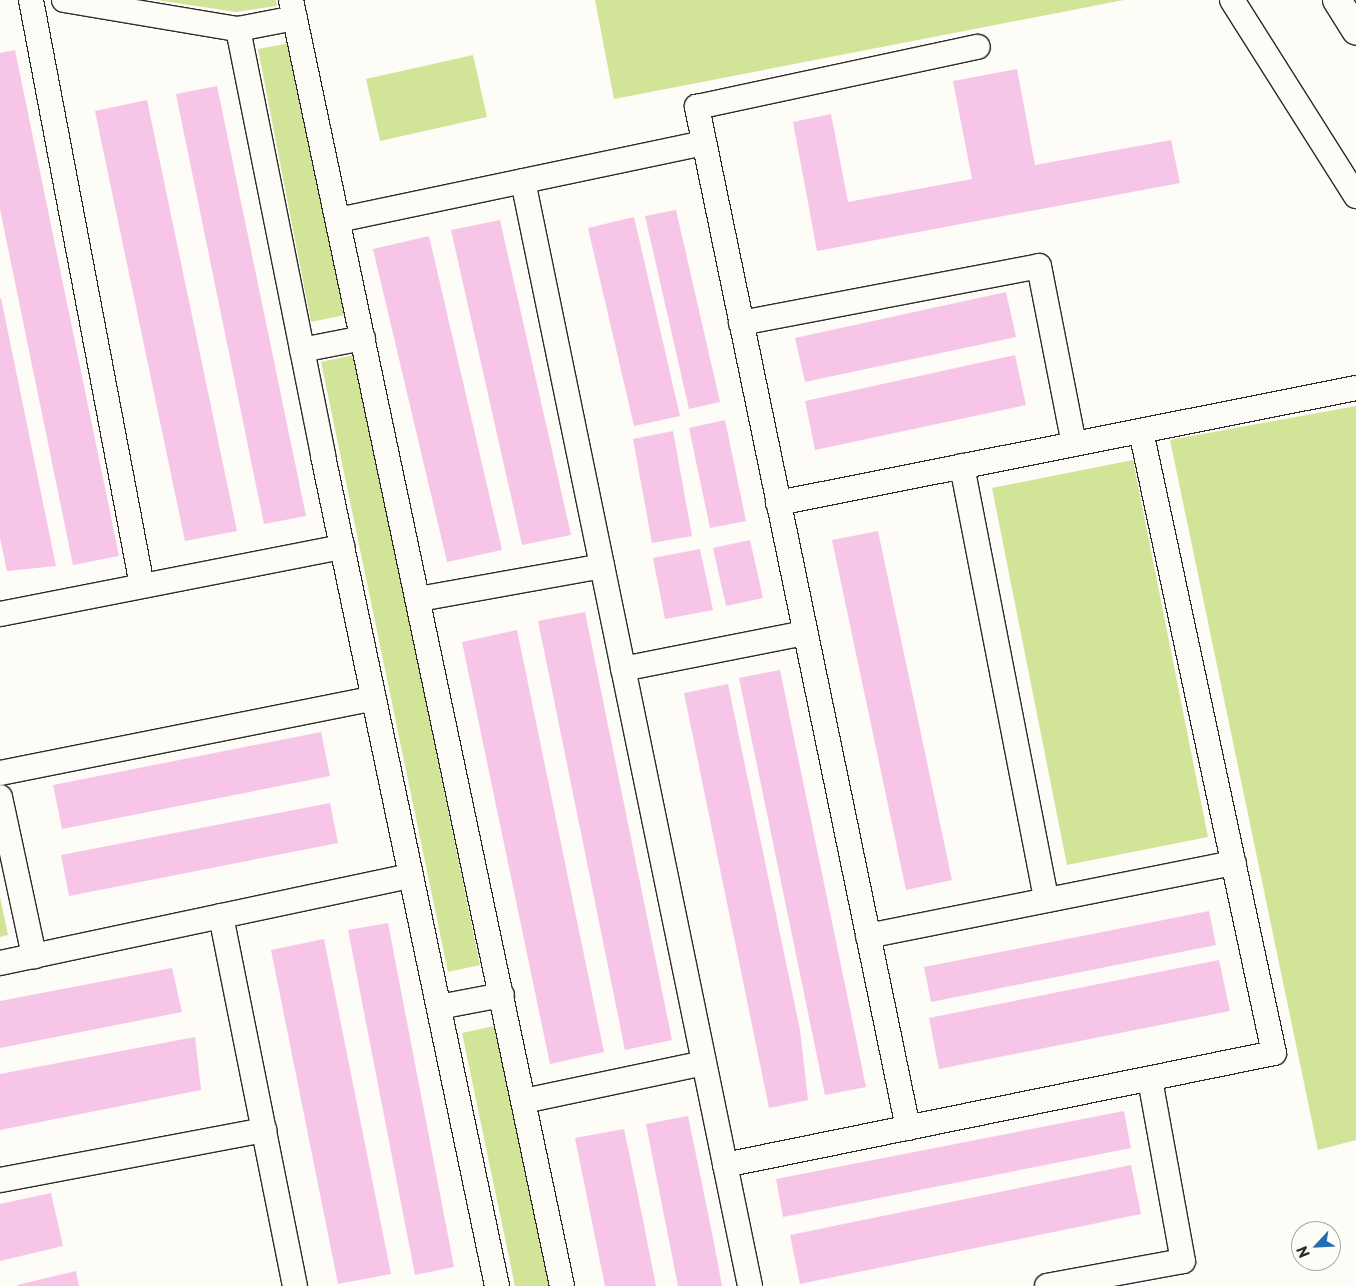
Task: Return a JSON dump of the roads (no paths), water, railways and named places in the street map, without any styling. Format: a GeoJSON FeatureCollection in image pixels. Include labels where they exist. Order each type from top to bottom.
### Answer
{"type":"FeatureCollection","features":[{"type":"Feature","properties":{"kind":"street"},"geometry":{"type":"LineString","coordinates":[[31,0],[142,586]]}},
{"type":"Feature","properties":{"kind":"street"},"geometry":{"type":"LineString","coordinates":[[64,0],[238,29],[293,9],[419,599],[562,1286]]}},
{"type":"Feature","properties":{"kind":"street"},"geometry":{"type":"LineString","coordinates":[[1232,0],[1356,196]]}},
{"type":"Feature","properties":{"kind":"street"},"geometry":{"type":"LineString","coordinates":[[1336,0],[1356,31]]}},
{"type":"Feature","properties":{"kind":"street"},"geometry":{"type":"LineString","coordinates":[[238,29],[342,547],[497,1286]]}},
{"type":"Feature","properties":{"kind":"street"},"geometry":{"type":"LineString","coordinates":[[908,1128],[696,107],[978,47]]}},
{"type":"Feature","properties":{"kind":"street"},"geometry":{"type":"LineString","coordinates":[[338,220],[704,143]]}},
{"type":"Feature","properties":{"kind":"street"},"geometry":{"type":"LineString","coordinates":[[523,181],[750,1286]]}},
{"type":"Feature","properties":{"kind":"street"},"geometry":{"type":"LineString","coordinates":[[741,323],[1039,266],[1074,444]]}},
{"type":"Feature","properties":{"kind":"street"},"geometry":{"type":"LineString","coordinates":[[302,350],[363,338]]}},
{"type":"Feature","properties":{"kind":"street"},"geometry":{"type":"LineString","coordinates":[[778,503],[1356,388]]}},
{"type":"Feature","properties":{"kind":"street"},"geometry":{"type":"LineString","coordinates":[[725,1165],[1274,1053],[1141,430]]}},
{"type":"Feature","properties":{"kind":"street"},"geometry":{"type":"LineString","coordinates":[[962,466],[1046,900]]}},
{"type":"Feature","properties":{"kind":"street"},"geometry":{"type":"LineString","coordinates":[[0,614],[342,547]]}},
{"type":"Feature","properties":{"kind":"street"},"geometry":{"type":"LineString","coordinates":[[419,599],[602,566]]}},
{"type":"Feature","properties":{"kind":"street"},"geometry":{"type":"LineString","coordinates":[[623,669],[805,632]]}},
{"type":"Feature","properties":{"kind":"street"},"geometry":{"type":"LineString","coordinates":[[0,773],[374,698]]}},
{"type":"Feature","properties":{"kind":"street"},"geometry":{"type":"LineString","coordinates":[[0,797],[34,956]]}},
{"type":"Feature","properties":{"kind":"street"},"geometry":{"type":"LineString","coordinates":[[868,936],[1234,863]]}},
{"type":"Feature","properties":{"kind":"street"},"geometry":{"type":"LineString","coordinates":[[0,963],[411,876]]}},
{"type":"Feature","properties":{"kind":"street"},"geometry":{"type":"LineString","coordinates":[[221,916],[295,1286]]}},
{"type":"Feature","properties":{"kind":"street"},"geometry":{"type":"LineString","coordinates":[[439,1007],[502,995]]}},
{"type":"Feature","properties":{"kind":"street"},"geometry":{"type":"LineString","coordinates":[[524,1101],[704,1063]]}},
{"type":"Feature","properties":{"kind":"street"},"geometry":{"type":"LineString","coordinates":[[1047,1286],[1183,1261],[1150,1079]]}},
{"type":"Feature","properties":{"kind":"street"},"geometry":{"type":"LineString","coordinates":[[0,1180],[264,1130]]}}]}
